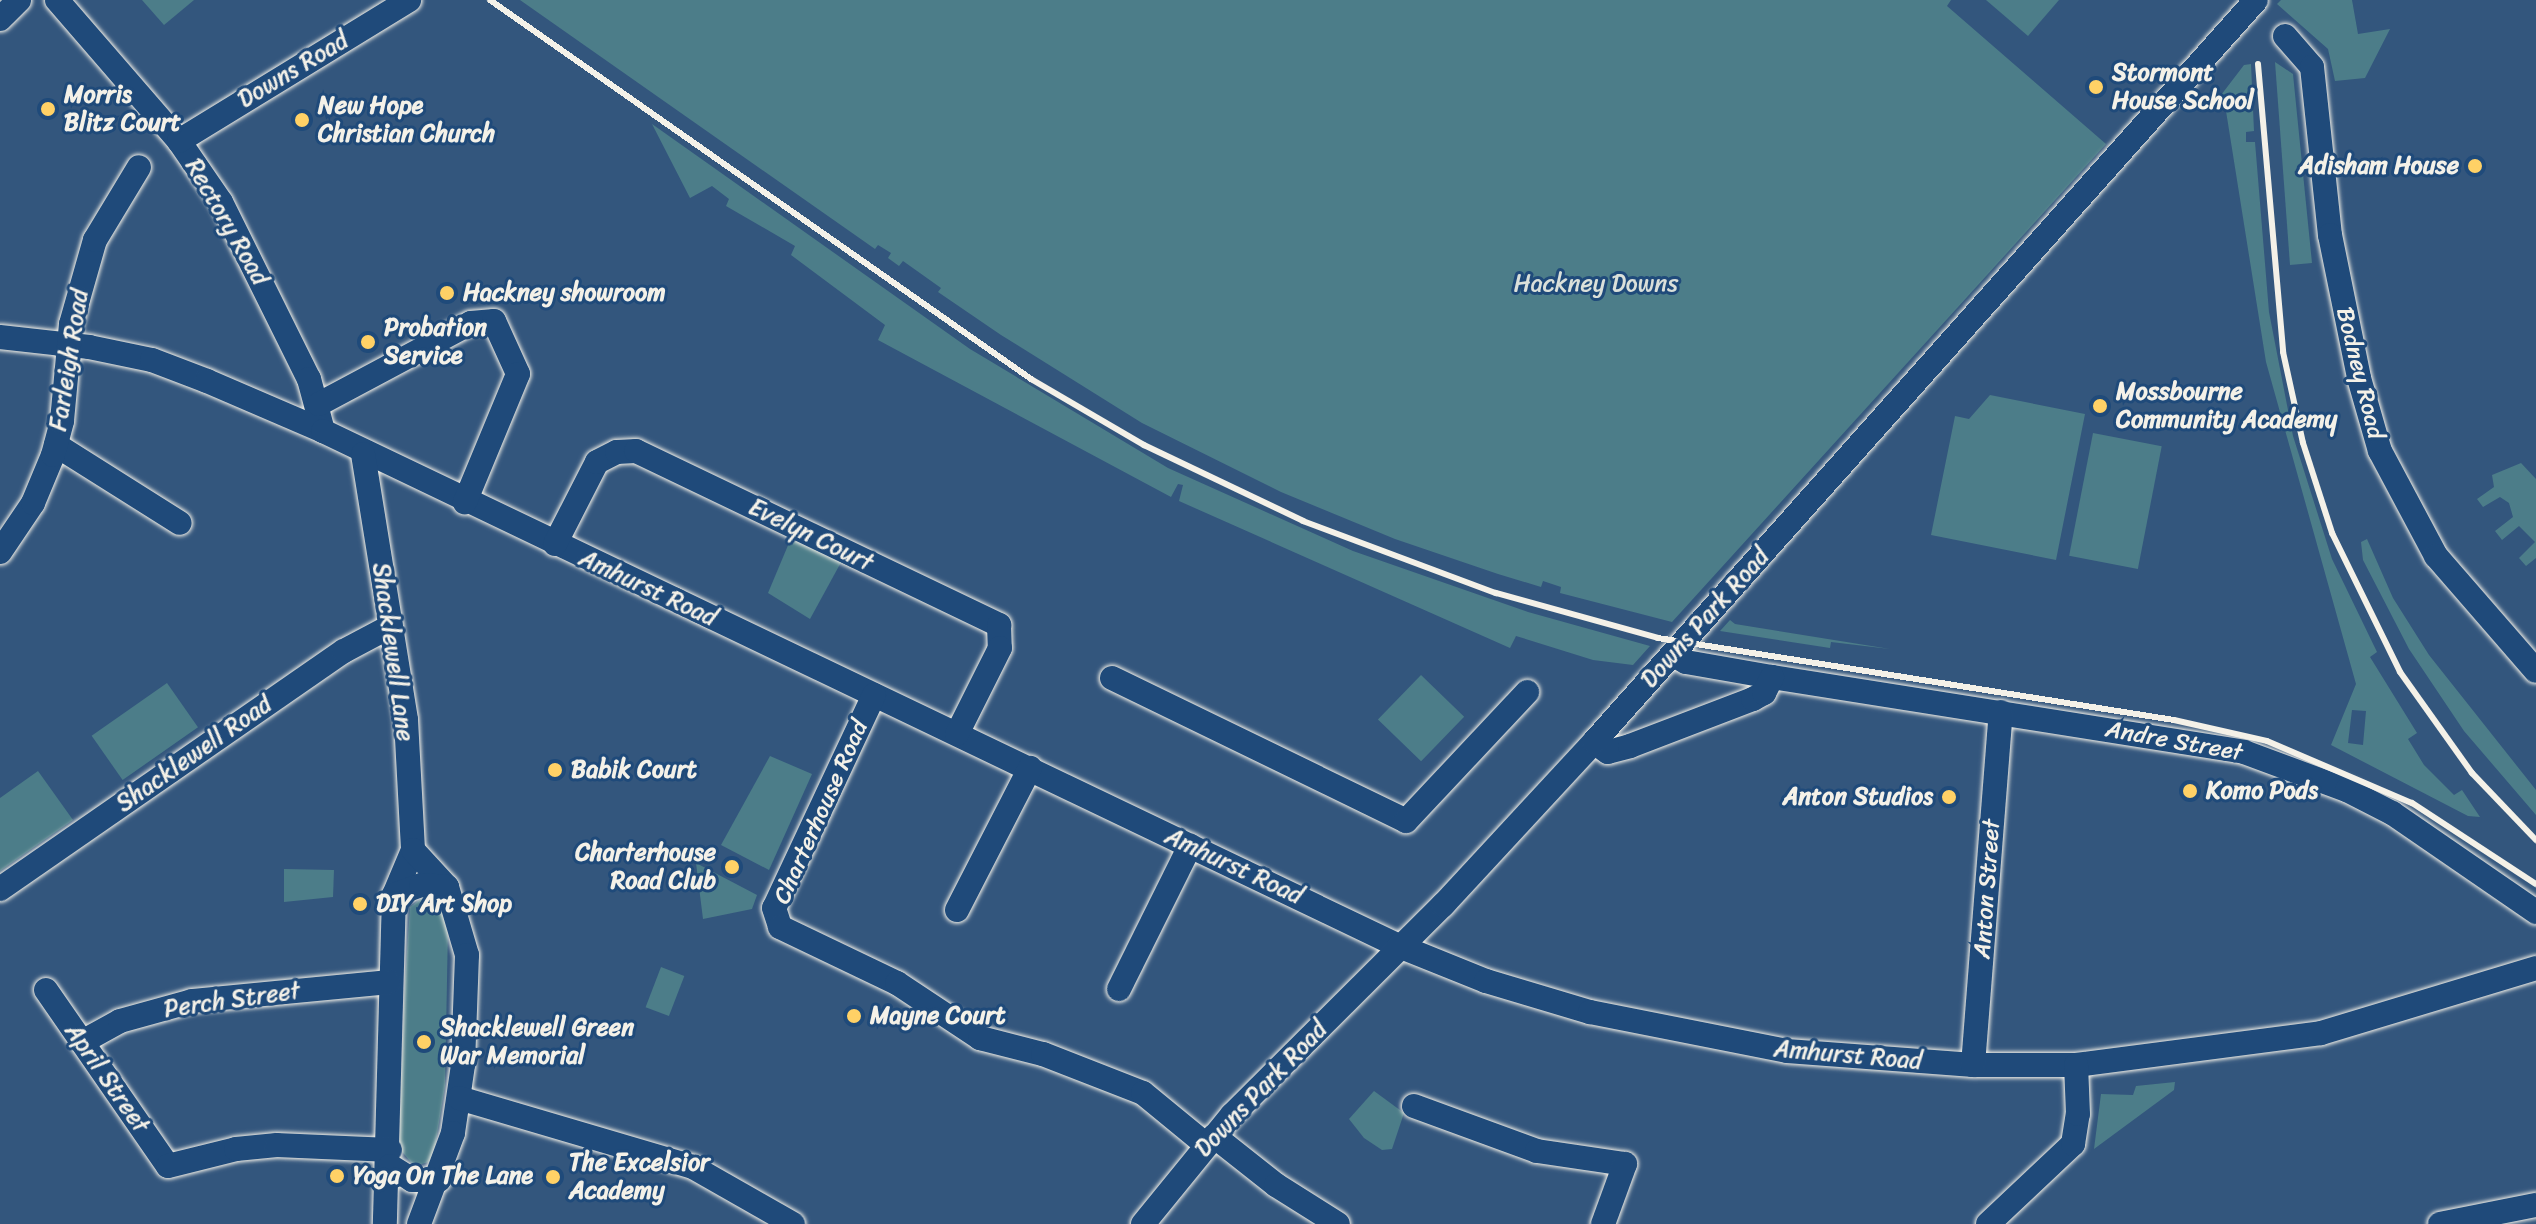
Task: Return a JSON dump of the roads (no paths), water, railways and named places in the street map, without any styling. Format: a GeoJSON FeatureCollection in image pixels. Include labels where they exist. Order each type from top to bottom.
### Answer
{"type":"FeatureCollection","features":[{"type":"Feature","properties":{"kind":"street"},"geometry":{"type":"LineString","coordinates":[[0,19],[19,0]]}},
{"type":"Feature","properties":{"kind":"street","name":"Rectory Road"},"geometry":{"type":"LineString","coordinates":[[57,0],[179,141],[245,245],[319,404],[323,431]]}},
{"type":"Feature","properties":{"kind":"street","name":"Downs Road"},"geometry":{"type":"LineString","coordinates":[[179,141],[409,0]]}},
{"type":"Feature","properties":{"kind":"street","name":"Downs Park Road"},"geometry":{"type":"LineString","coordinates":[[1143,1224],[1209,1140],[1594,742],[2256,0]]}},
{"type":"Feature","properties":{"kind":"street","name":"Bodney Road"},"geometry":{"type":"LineString","coordinates":[[2285,36],[2312,67],[2330,235],[2380,451],[2436,556],[2536,671]]}},
{"type":"Feature","properties":{"kind":"street","name":"Farleigh Road"},"geometry":{"type":"LineString","coordinates":[[0,552],[33,503],[56,445],[80,282],[95,240],[139,167]]}},
{"type":"Feature","properties":{"kind":"street"},"geometry":{"type":"LineString","coordinates":[[319,404],[471,323],[494,321],[505,337],[518,374],[465,502]]}},
{"type":"Feature","properties":{"kind":"street","name":"Amhurst Road"},"geometry":{"type":"LineString","coordinates":[[0,337],[70,343],[152,360],[323,431],[363,454],[1030,768],[1399,946],[1486,981],[1679,1033],[1787,1051],[1973,1065],[2076,1065],[2321,1033],[2536,968]]}},
{"type":"Feature","properties":{"kind":"street"},"geometry":{"type":"LineString","coordinates":[[56,445],[180,523]]}},
{"type":"Feature","properties":{"kind":"street","name":"Evelyn Court"},"geometry":{"type":"LineString","coordinates":[[555,544],[597,462],[617,452],[636,451],[999,625],[1000,648],[957,734]]}},
{"type":"Feature","properties":{"kind":"street","name":"Shacklewell Lane"},"geometry":{"type":"LineString","coordinates":[[363,454],[406,720],[413,850],[394,895],[388,982],[390,1158],[385,1224]]}},
{"type":"Feature","properties":{"kind":"street","name":"Shacklewell Road"},"geometry":{"type":"LineString","coordinates":[[0,889],[363,638],[391,626]]}},
{"type":"Feature","properties":{"kind":"street","name":"Andre Street"},"geometry":{"type":"LineString","coordinates":[[1673,655],[1686,662],[1772,677],[2175,738],[2244,752],[2300,771],[2392,813],[2536,912]]}},
{"type":"Feature","properties":{"kind":"street"},"geometry":{"type":"LineString","coordinates":[[1594,742],[1608,752],[1630,746],[1753,699],[1764,693],[1772,677]]}},
{"type":"Feature","properties":{"kind":"street"},"geometry":{"type":"LineString","coordinates":[[1112,678],[1406,821],[1527,692]]}},
{"type":"Feature","properties":{"kind":"street","name":"Charterhouse Road"},"geometry":{"type":"LineString","coordinates":[[874,695],[774,908],[780,927],[897,983],[980,1038],[1043,1054],[1156,1099],[1209,1140],[1338,1224]]}},
{"type":"Feature","properties":{"kind":"street","name":"Anton Street"},"geometry":{"type":"LineString","coordinates":[[1973,1065],[2001,712]]}},
{"type":"Feature","properties":{"kind":"street"},"geometry":{"type":"LineString","coordinates":[[957,910],[1030,768]]}},
{"type":"Feature","properties":{"kind":"street"},"geometry":{"type":"LineString","coordinates":[[1119,989],[1190,846]]}},
{"type":"Feature","properties":{"kind":"street"},"geometry":{"type":"LineString","coordinates":[[413,850],[447,887],[467,955],[459,1098],[439,1180],[419,1224]]}},
{"type":"Feature","properties":{"kind":"street"},"geometry":{"type":"LineString","coordinates":[[394,895],[421,885],[447,887]]}},
{"type":"Feature","properties":{"kind":"street","name":"Perch Street"},"geometry":{"type":"LineString","coordinates":[[82,1042],[120,1021],[192,1001],[388,982]]}},
{"type":"Feature","properties":{"kind":"street","name":"April Street"},"geometry":{"type":"LineString","coordinates":[[46,990],[168,1166],[236,1149],[277,1145],[390,1158]]}},
{"type":"Feature","properties":{"kind":"street"},"geometry":{"type":"LineString","coordinates":[[1988,1224],[2073,1144],[2078,1114],[2076,1065]]}},
{"type":"Feature","properties":{"kind":"street"},"geometry":{"type":"LineString","coordinates":[[459,1098],[693,1167],[793,1224]]}},
{"type":"Feature","properties":{"kind":"street"},"geometry":{"type":"LineString","coordinates":[[1414,1106],[1537,1151],[1625,1164],[1603,1224]]}},
{"type":"Feature","properties":{"kind":"street"},"geometry":{"type":"LineString","coordinates":[[390,1158],[412,1180],[439,1180]]}},
{"type":"Feature","properties":{"kind":"street"},"geometry":{"type":"LineString","coordinates":[[2440,1224],[2536,1205]]}},
{"type":"Feature","properties":{"kind":"railway"},"geometry":{"type":"LineString","coordinates":[[490,0],[1031,379],[1144,445],[1303,521],[1496,593],[1658,638],[2174,720],[2267,741],[2412,803],[2536,884]]}},
{"type":"Feature","properties":{"kind":"railway"},"geometry":{"type":"LineString","coordinates":[[2258,64],[2283,352],[2303,443],[2332,533],[2400,672],[2472,773],[2536,840]]}},
{"type":"Feature","properties":{"kind":"place","name":"Stormont House School"},"geometry":{"type":"Point","coordinates":[2096,87]}},
{"type":"Feature","properties":{"kind":"place","name":"Morris Blitz Court"},"geometry":{"type":"Point","coordinates":[48,109]}},
{"type":"Feature","properties":{"kind":"place","name":"New Hope Christian Church"},"geometry":{"type":"Point","coordinates":[302,120]}},
{"type":"Feature","properties":{"kind":"place","name":"Adisham House"},"geometry":{"type":"Point","coordinates":[2475,166]}},
{"type":"Feature","properties":{"kind":"place","name":"Hackney showroom"},"geometry":{"type":"Point","coordinates":[447,293]}},
{"type":"Feature","properties":{"kind":"place","name":"Probation Service"},"geometry":{"type":"Point","coordinates":[368,342]}},
{"type":"Feature","properties":{"kind":"place","name":"Mossbourne Community Academy"},"geometry":{"type":"Point","coordinates":[2100,406]}},
{"type":"Feature","properties":{"kind":"place","name":"Babik Court"},"geometry":{"type":"Point","coordinates":[555,770]}},
{"type":"Feature","properties":{"kind":"place","name":"Komo Pods"},"geometry":{"type":"Point","coordinates":[2190,791]}},
{"type":"Feature","properties":{"kind":"place","name":"Anton Studios"},"geometry":{"type":"Point","coordinates":[1949,797]}},
{"type":"Feature","properties":{"kind":"place","name":"Charterhouse Road Club"},"geometry":{"type":"Point","coordinates":[732,867]}},
{"type":"Feature","properties":{"kind":"place","name":"DIY Art Shop"},"geometry":{"type":"Point","coordinates":[360,904]}},
{"type":"Feature","properties":{"kind":"place","name":"Mayne Court"},"geometry":{"type":"Point","coordinates":[854,1016]}},
{"type":"Feature","properties":{"kind":"place","name":"Shacklewell Green War Memorial"},"geometry":{"type":"Point","coordinates":[424,1042]}},
{"type":"Feature","properties":{"kind":"place","name":"Yoga On The Lane"},"geometry":{"type":"Point","coordinates":[337,1176]}},
{"type":"Feature","properties":{"kind":"place","name":"The Excelsior Academy"},"geometry":{"type":"Point","coordinates":[553,1177]}},
{"type":"Feature","properties":{"kind":"park label","name":"Hackney Downs"},"geometry":{"type":"Point","coordinates":[1596,284]}}]}
